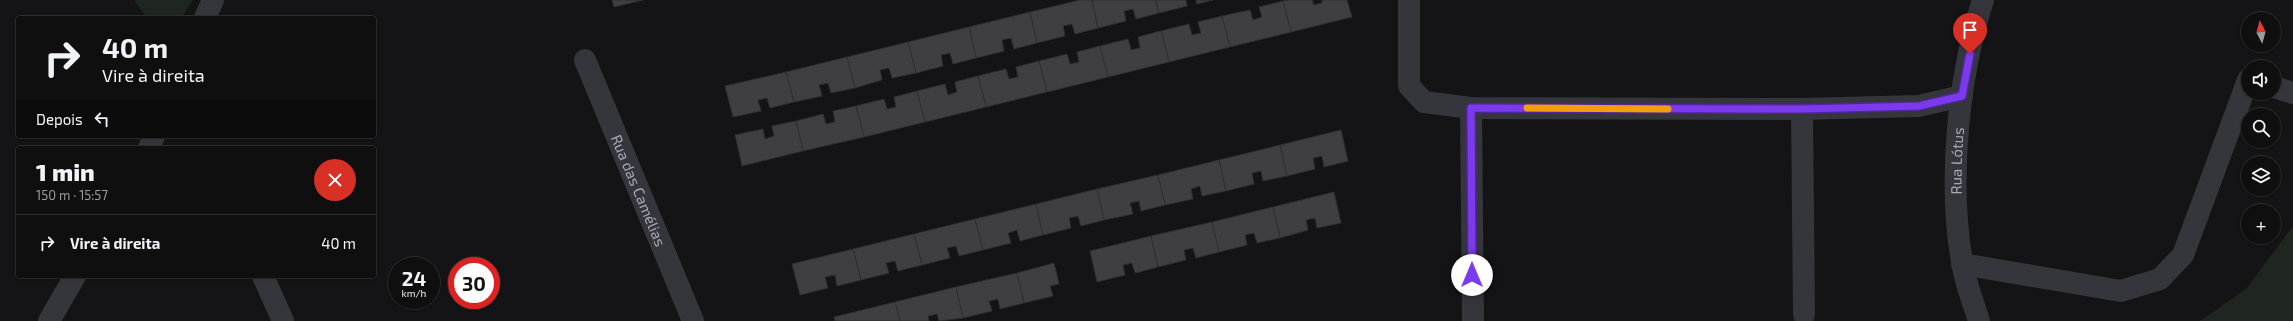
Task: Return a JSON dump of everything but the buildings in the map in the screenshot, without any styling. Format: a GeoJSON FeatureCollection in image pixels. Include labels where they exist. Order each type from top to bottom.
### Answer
{"type":"FeatureCollection","features":[{"type":"Feature","properties":{"kind":"street"},"geometry":{"type":"LineString","coordinates":[[206,16],[213,0]]}},
{"type":"Feature","properties":{"kind":"street"},"geometry":{"type":"LineString","coordinates":[[1409,0],[1409,86],[1424,102],[1471,108],[1802,109],[1919,106],[1962,96]]}},
{"type":"Feature","properties":{"kind":"street","name":"Rua Lótus"},"geometry":{"type":"LineString","coordinates":[[1979,321],[1962,264],[1957,221],[1957,160],[1962,96],[1975,26],[1983,0]]}},
{"type":"Feature","properties":{"kind":"street","name":"Rua das Camélias"},"geometry":{"type":"LineString","coordinates":[[585,60],[693,321]]}},
{"type":"Feature","properties":{"kind":"street"},"geometry":{"type":"LineString","coordinates":[[2281,89],[2293,93]]}},
{"type":"Feature","properties":{"kind":"street"},"geometry":{"type":"LineString","coordinates":[[1962,264],[2122,291],[2160,279],[2183,255],[2241,99]]}},
{"type":"Feature","properties":{"kind":"street"},"geometry":{"type":"LineString","coordinates":[[1471,108],[1473,321]]}},
{"type":"Feature","properties":{"kind":"street"},"geometry":{"type":"LineString","coordinates":[[1802,109],[1804,315]]}},
{"type":"Feature","properties":{"kind":"street"},"geometry":{"type":"LineString","coordinates":[[49,321],[74,278]]}},
{"type":"Feature","properties":{"kind":"street"},"geometry":{"type":"LineString","coordinates":[[264,278],[283,321]]}},
{"type":"Feature","properties":{"kind":"shaded area"},"geometry":{"type":"Polygon","coordinates":[[[134,0],[193,0],[182,16],[146,16],[134,0]]]}},
{"type":"Feature","properties":{"kind":"shaded area"},"geometry":{"type":"Polygon","coordinates":[[[2293,226],[2293,321],[2200,321],[2246,289],[2293,226]]]}},
{"type":"Feature","properties":{"kind":"slow traffic"},"geometry":{"type":"LineString","coordinates":[[1527,108],[1668,109]]}},
{"type":"Feature","properties":{"kind":"route"},"geometry":{"type":"LineString","coordinates":[[1472,275],[1471,108],[1802,109],[1919,106],[1962,96],[1970,54]]}}]}
